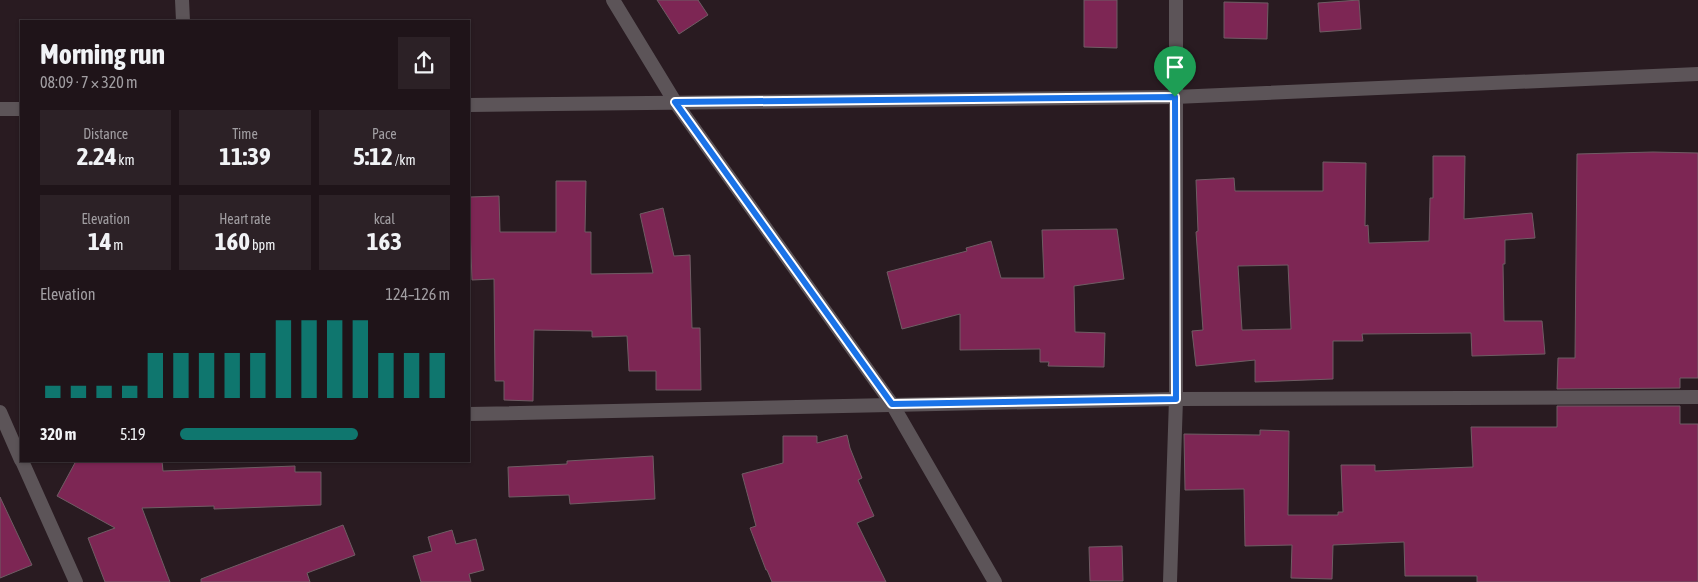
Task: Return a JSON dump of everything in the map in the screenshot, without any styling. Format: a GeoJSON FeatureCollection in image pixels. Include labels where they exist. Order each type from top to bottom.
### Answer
{"type":"FeatureCollection","features":[{"type":"Feature","properties":{"kind":"street"},"geometry":{"type":"LineString","coordinates":[[182,0],[183,20]]}},
{"type":"Feature","properties":{"kind":"street"},"geometry":{"type":"LineString","coordinates":[[613,0],[675,102],[892,404],[995,582]]}},
{"type":"Feature","properties":{"kind":"street"},"geometry":{"type":"LineString","coordinates":[[1170,582],[1176,399],[1176,0]]}},
{"type":"Feature","properties":{"kind":"street"},"geometry":{"type":"LineString","coordinates":[[470,105],[1175,97],[1698,74]]}},
{"type":"Feature","properties":{"kind":"street"},"geometry":{"type":"LineString","coordinates":[[0,109],[20,109]]}},
{"type":"Feature","properties":{"kind":"street"},"geometry":{"type":"LineString","coordinates":[[470,414],[1176,399],[1698,397]]}},
{"type":"Feature","properties":{"kind":"street"},"geometry":{"type":"LineString","coordinates":[[0,412],[18,442]]}},
{"type":"Feature","properties":{"kind":"street"},"geometry":{"type":"LineString","coordinates":[[23,462],[76,582]]}},
{"type":"Feature","properties":{"kind":"building"},"geometry":{"type":"Polygon","coordinates":[[[657,0],[698,0],[708,15],[679,34],[657,0]]]}},
{"type":"Feature","properties":{"kind":"building"},"geometry":{"type":"Polygon","coordinates":[[[1084,0],[1117,0],[1117,48],[1084,47],[1084,0]]]}},
{"type":"Feature","properties":{"kind":"building"},"geometry":{"type":"Polygon","coordinates":[[[1359,0],[1361,29],[1320,32],[1318,3],[1359,0]]]}},
{"type":"Feature","properties":{"kind":"building"},"geometry":{"type":"Polygon","coordinates":[[[1224,2],[1268,3],[1267,39],[1224,38],[1224,2]]]}},
{"type":"Feature","properties":{"kind":"building"},"geometry":{"type":"Polygon","coordinates":[[[1698,153],[1698,378],[1680,378],[1680,388],[1557,389],[1558,358],[1575,358],[1577,154],[1698,153]]]}},
{"type":"Feature","properties":{"kind":"building"},"geometry":{"type":"Polygon","coordinates":[[[1433,156],[1465,156],[1464,219],[1532,213],[1535,238],[1505,240],[1505,264],[1503,264],[1504,321],[1542,321],[1545,354],[1472,356],[1471,333],[1362,334],[1363,341],[1333,341],[1333,379],[1255,382],[1255,360],[1196,366],[1192,331],[1203,330],[1196,232],[1198,231],[1196,180],[1234,178],[1235,191],[1323,191],[1323,162],[1366,163],[1365,226],[1368,225],[1369,243],[1429,241],[1430,198],[1433,198],[1433,156]],[[1288,265],[1238,266],[1242,330],[1291,329],[1288,265]]]}},
{"type":"Feature","properties":{"kind":"building"},"geometry":{"type":"Polygon","coordinates":[[[556,181],[586,181],[585,232],[591,232],[591,274],[653,273],[640,214],[663,208],[674,256],[690,255],[692,328],[700,328],[701,390],[656,390],[656,371],[629,371],[627,336],[592,337],[592,331],[534,330],[533,401],[504,400],[504,381],[495,381],[494,279],[472,280],[470,197],[499,196],[500,232],[556,232],[556,181]]]}},
{"type":"Feature","properties":{"kind":"building"},"geometry":{"type":"Polygon","coordinates":[[[1117,229],[1124,279],[1074,286],[1075,332],[1105,333],[1104,367],[1048,366],[1049,362],[1040,362],[1040,349],[960,350],[960,314],[902,329],[887,272],[967,251],[966,248],[991,241],[1001,278],[1044,278],[1042,230],[1117,229]]]}},
{"type":"Feature","properties":{"kind":"building"},"geometry":{"type":"Polygon","coordinates":[[[1557,406],[1680,406],[1680,424],[1698,424],[1698,582],[1477,582],[1477,576],[1405,576],[1404,542],[1333,545],[1332,579],[1291,578],[1292,545],[1245,546],[1244,489],[1185,490],[1184,434],[1260,435],[1260,430],[1289,431],[1288,515],[1338,515],[1338,512],[1343,512],[1341,465],[1375,465],[1375,471],[1473,467],[1471,427],[1557,427],[1557,406]]]}},
{"type":"Feature","properties":{"kind":"building"},"geometry":{"type":"Polygon","coordinates":[[[847,435],[862,478],[858,480],[874,516],[857,523],[886,582],[772,582],[750,528],[756,526],[742,474],[783,463],[783,436],[817,436],[817,443],[847,435]]]}},
{"type":"Feature","properties":{"kind":"building"},"geometry":{"type":"Polygon","coordinates":[[[653,456],[655,499],[570,504],[569,495],[509,497],[508,467],[567,464],[567,461],[653,456]]]}},
{"type":"Feature","properties":{"kind":"building"},"geometry":{"type":"Polygon","coordinates":[[[75,462],[162,462],[163,471],[295,466],[295,472],[321,472],[321,505],[214,509],[214,506],[142,508],[170,582],[105,582],[88,538],[115,528],[57,496],[75,462]]]}},
{"type":"Feature","properties":{"kind":"building"},"geometry":{"type":"Polygon","coordinates":[[[0,497],[32,565],[0,578],[0,497]]]}},
{"type":"Feature","properties":{"kind":"building"},"geometry":{"type":"Polygon","coordinates":[[[343,525],[355,555],[307,573],[310,582],[201,582],[201,579],[343,525]]]}},
{"type":"Feature","properties":{"kind":"building"},"geometry":{"type":"Polygon","coordinates":[[[452,530],[456,544],[476,539],[484,570],[469,574],[471,582],[421,582],[413,556],[432,551],[428,537],[452,530]]]}},
{"type":"Feature","properties":{"kind":"building"},"geometry":{"type":"Polygon","coordinates":[[[1122,546],[1123,581],[1090,581],[1089,547],[1122,546]]]}},
{"type":"Feature","properties":{"kind":"route"},"geometry":{"type":"LineString","coordinates":[[1175,97],[1176,399],[892,404],[675,102],[889,100],[1175,97]]}}]}
